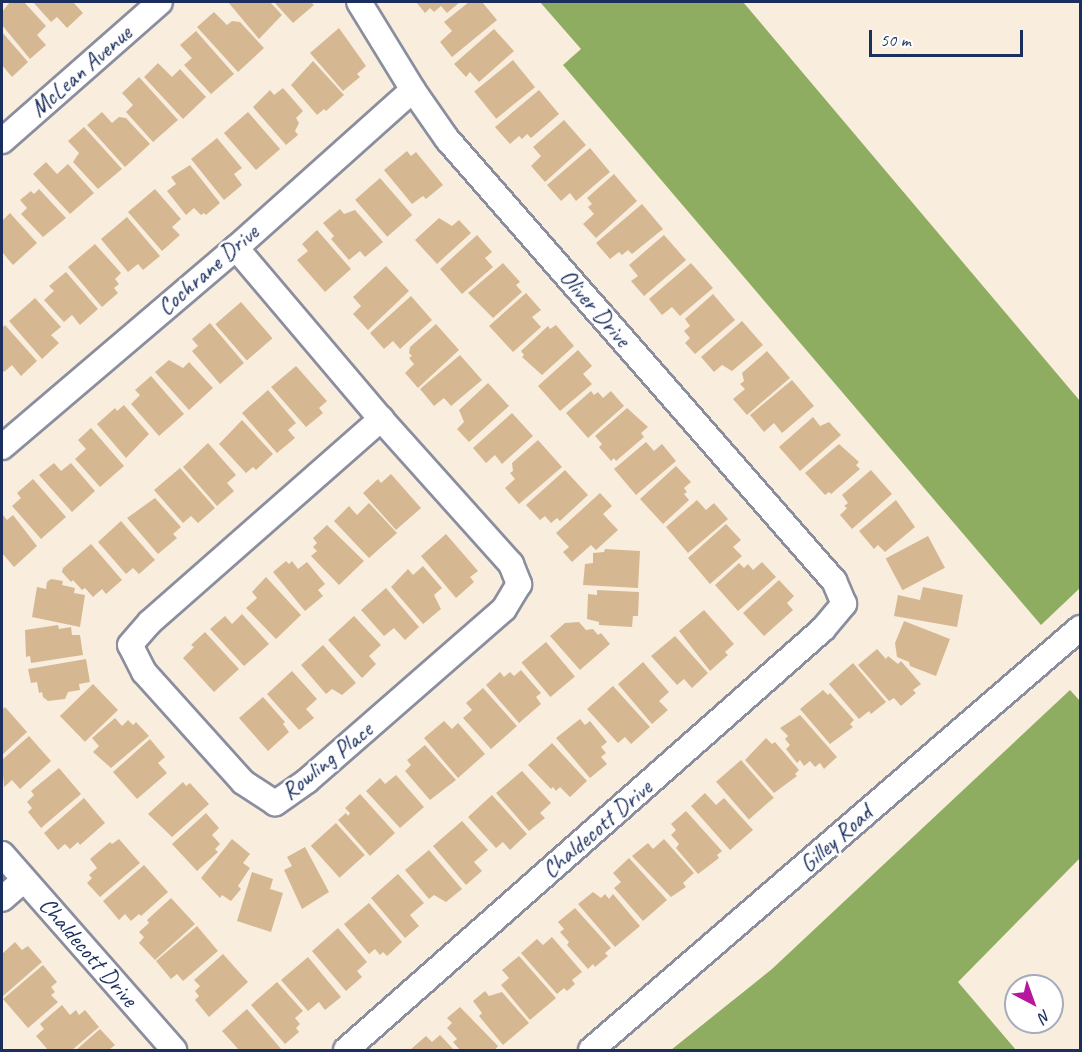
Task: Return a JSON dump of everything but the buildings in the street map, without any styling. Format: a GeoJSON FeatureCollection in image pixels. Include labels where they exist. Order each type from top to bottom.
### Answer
{"type":"FeatureCollection","features":[{"type":"Feature","properties":{"kind":"street","name":"McLean Avenue"},"geometry":{"type":"LineString","coordinates":[[2,141],[160,2]]}},
{"type":"Feature","properties":{"kind":"street","name":"Oliver Drive"},"geometry":{"type":"LineString","coordinates":[[359,2],[412,90],[447,139],[834,581],[844,604]]}},
{"type":"Feature","properties":{"kind":"street","name":"Cochrane Drive"},"geometry":{"type":"LineString","coordinates":[[2,447],[236,248],[412,90]]}},
{"type":"Feature","properties":{"kind":"street","name":"Rowling Place"},"geometry":{"type":"LineString","coordinates":[[236,248],[381,419],[511,564],[519,584],[504,609],[308,780],[275,804],[243,783],[144,672],[130,645],[150,622],[381,419]]}},
{"type":"Feature","properties":{"kind":"street","name":"Chaldecott Drive"},"geometry":{"type":"LineString","coordinates":[[346,1050],[823,629],[844,604]]}},
{"type":"Feature","properties":{"kind":"street","name":"Gilley Road"},"geometry":{"type":"LineString","coordinates":[[591,1050],[1080,628]]}},
{"type":"Feature","properties":{"kind":"street","name":"Chaldecott Drive"},"geometry":{"type":"LineString","coordinates":[[2,854],[174,1050]]}},
{"type":"Feature","properties":{"kind":"street"},"geometry":{"type":"LineString","coordinates":[[2,899],[24,880]]}},
{"type":"Feature","properties":{"kind":"green space"},"geometry":{"type":"Polygon","coordinates":[[[540,2],[743,2],[1080,401],[1080,588],[1041,625],[563,65],[581,49],[540,2]]]}},
{"type":"Feature","properties":{"kind":"green space"},"geometry":{"type":"Polygon","coordinates":[[[1070,690],[1080,701],[1080,858],[958,982],[1016,1050],[671,1050],[772,969],[1070,690]]]}}]}
